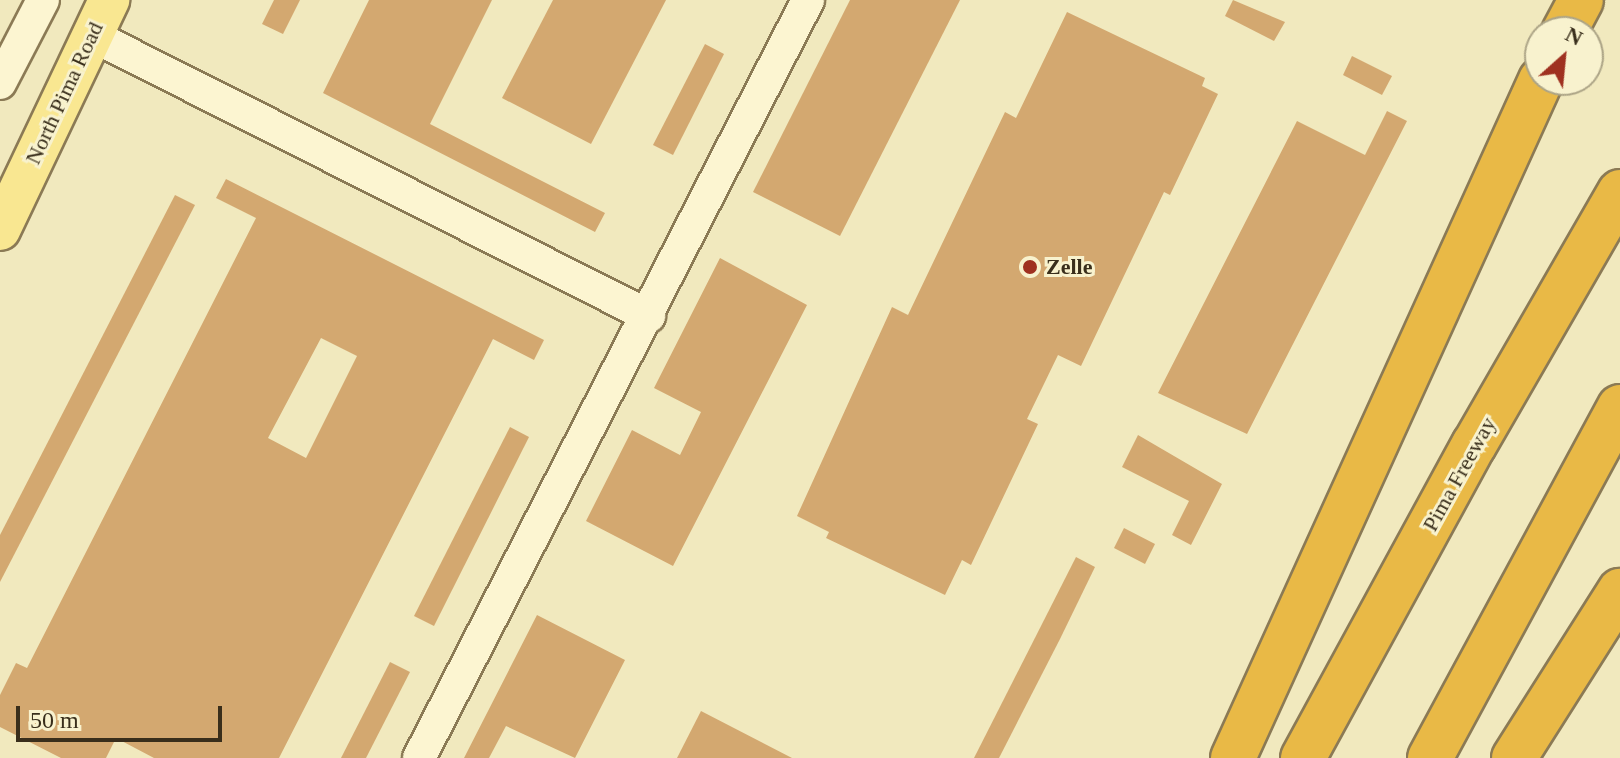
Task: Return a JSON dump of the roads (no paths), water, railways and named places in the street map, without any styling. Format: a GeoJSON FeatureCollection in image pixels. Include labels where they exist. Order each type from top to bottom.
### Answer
{"type":"FeatureCollection","features":[{"type":"Feature","properties":{"kind":"highway"},"geometry":{"type":"LineString","coordinates":[[1233,758],[1534,96]]}},
{"type":"Feature","properties":{"kind":"highway","name":"Pima Freeway"},"geometry":{"type":"LineString","coordinates":[[1303,758],[1474,445],[1620,192]]}},
{"type":"Feature","properties":{"kind":"highway"},"geometry":{"type":"LineString","coordinates":[[1430,758],[1620,407]]}},
{"type":"Feature","properties":{"kind":"highway"},"geometry":{"type":"LineString","coordinates":[[1514,758],[1620,591]]}},
{"type":"Feature","properties":{"kind":"main road","name":"North Pima Road"},"geometry":{"type":"LineString","coordinates":[[0,230],[100,17]]}},
{"type":"Feature","properties":{"kind":"street"},"geometry":{"type":"LineString","coordinates":[[0,83],[43,0]]}},
{"type":"Feature","properties":{"kind":"street"},"geometry":{"type":"LineString","coordinates":[[419,758],[649,316],[808,0]]}},
{"type":"Feature","properties":{"kind":"street"},"geometry":{"type":"LineString","coordinates":[[100,17],[649,316]]}},
{"type":"Feature","properties":{"kind":"place","name":"Zelle"},"geometry":{"type":"Point","coordinates":[1030,267]}}]}
